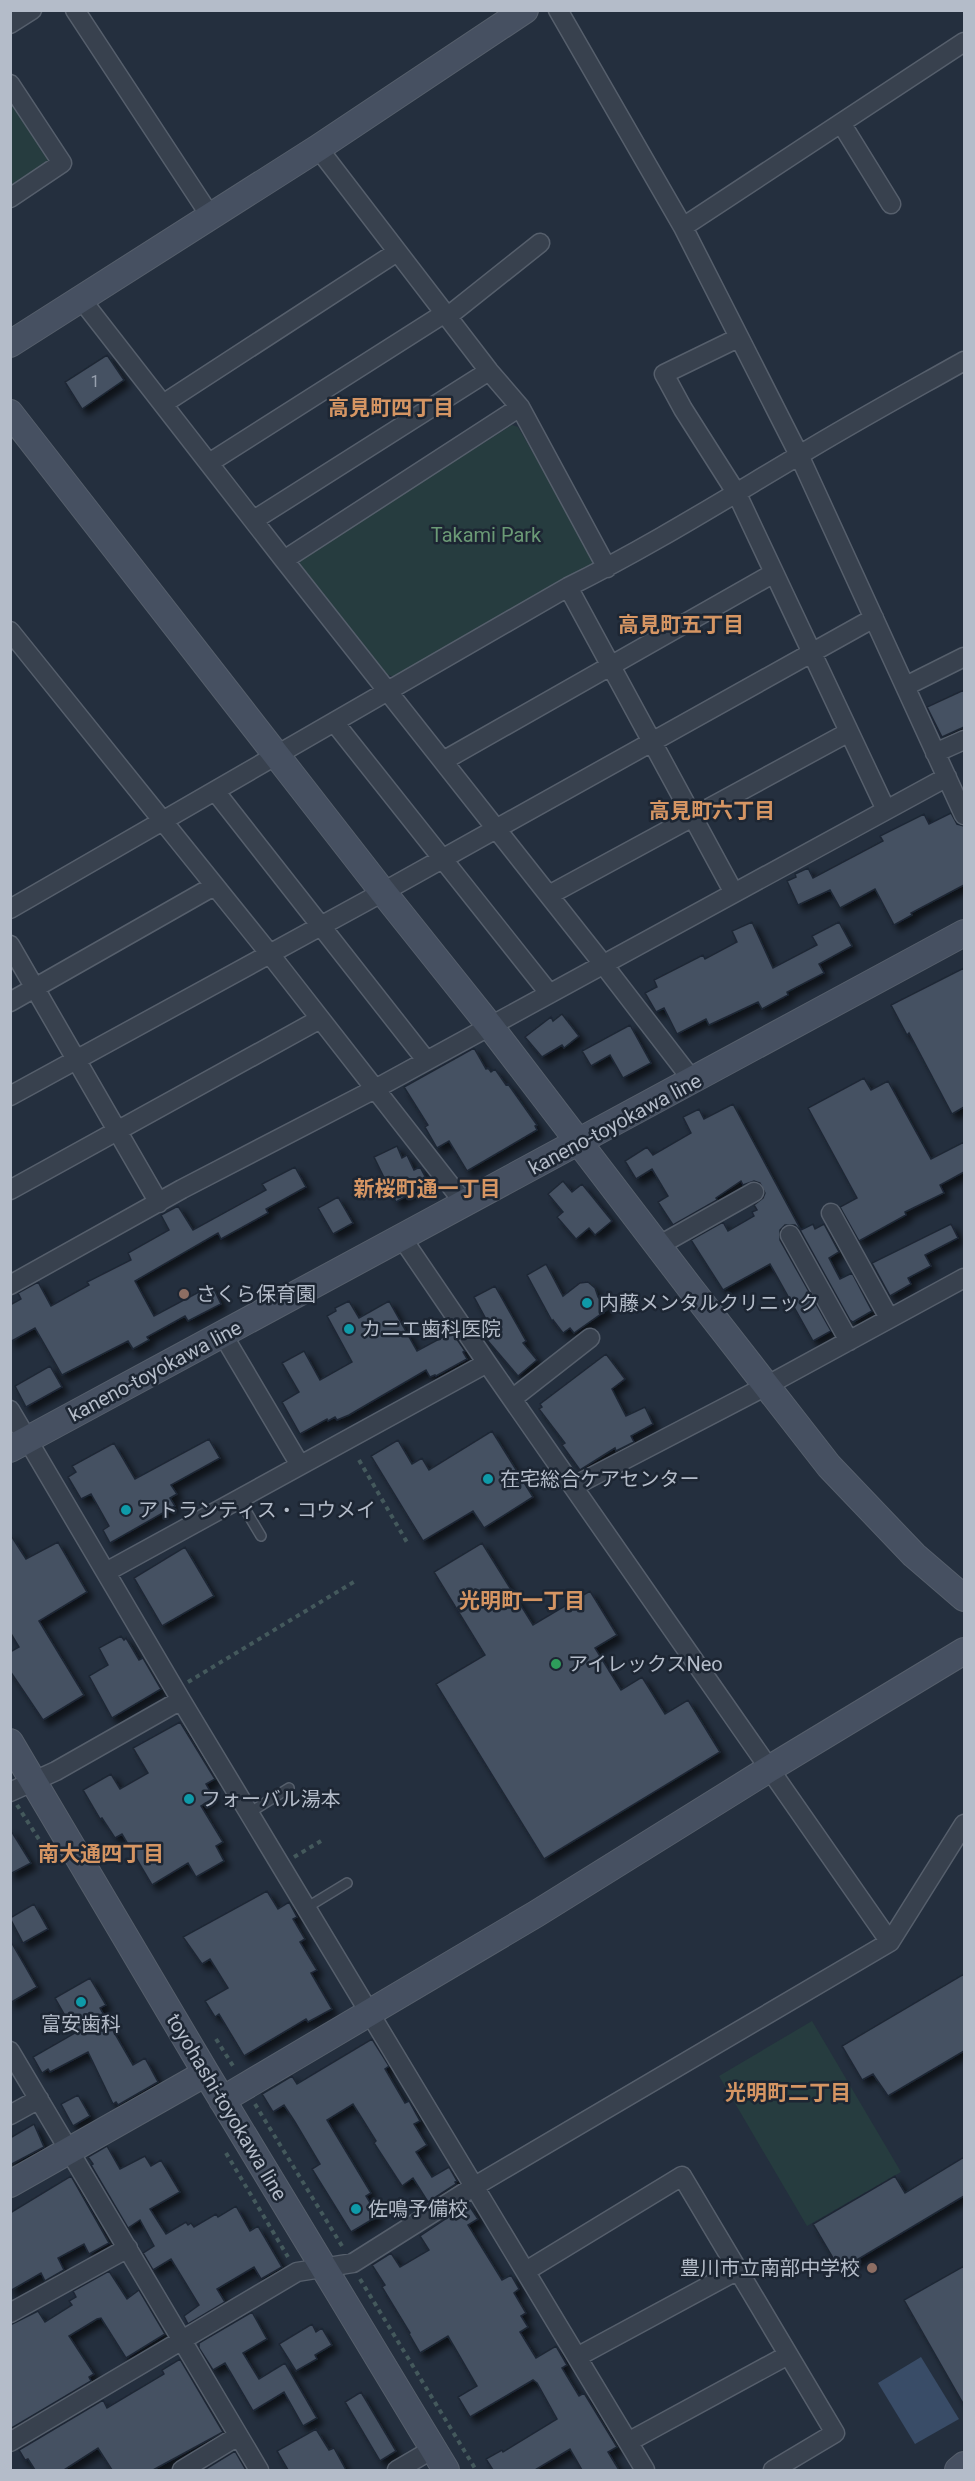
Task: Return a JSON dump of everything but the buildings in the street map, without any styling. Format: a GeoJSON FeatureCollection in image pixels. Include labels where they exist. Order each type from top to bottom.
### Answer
{"type":"FeatureCollection","features":[{"type":"Feature","properties":{"kind":"street"},"geometry":{"type":"LineString","coordinates":[[10,24],[32,10]]}},
{"type":"Feature","properties":{"kind":"street"},"geometry":{"type":"LineString","coordinates":[[75,10],[211,217]]}},
{"type":"Feature","properties":{"kind":"street"},"geometry":{"type":"LineString","coordinates":[[10,344],[318,148],[525,10]]}},
{"type":"Feature","properties":{"kind":"street"},"geometry":{"type":"LineString","coordinates":[[558,10],[682,227],[799,455],[964,815]]}},
{"type":"Feature","properties":{"kind":"street"},"geometry":{"type":"LineString","coordinates":[[682,227],[964,42]]}},
{"type":"Feature","properties":{"kind":"street"},"geometry":{"type":"LineString","coordinates":[[10,84],[62,164],[10,198]]}},
{"type":"Feature","properties":{"kind":"street"},"geometry":{"type":"LineString","coordinates":[[841,123],[891,204]]}},
{"type":"Feature","properties":{"kind":"street"},"geometry":{"type":"LineString","coordinates":[[318,148],[489,371],[520,407],[607,568]]}},
{"type":"Feature","properties":{"kind":"street"},"geometry":{"type":"LineString","coordinates":[[209,463],[446,315],[540,243]]}},
{"type":"Feature","properties":{"kind":"street"},"geometry":{"type":"LineString","coordinates":[[164,404],[398,252]]}},
{"type":"Feature","properties":{"kind":"street"},"geometry":{"type":"LineString","coordinates":[[81,299],[284,560],[549,894],[693,1081]]}},
{"type":"Feature","properties":{"kind":"street"},"geometry":{"type":"LineString","coordinates":[[738,338],[664,374],[683,409],[706,441],[737,494],[886,810]]}},
{"type":"Feature","properties":{"kind":"street"},"geometry":{"type":"LineString","coordinates":[[10,909],[568,587],[607,568],[737,494],[799,455],[964,361]]}},
{"type":"Feature","properties":{"kind":"street"},"geometry":{"type":"LineString","coordinates":[[254,520],[489,371]]}},
{"type":"Feature","properties":{"kind":"street"},"geometry":{"type":"LineString","coordinates":[[284,560],[520,407]]}},
{"type":"Feature","properties":{"kind":"street"},"geometry":{"type":"LineString","coordinates":[[10,412],[490,1026],[829,1466],[914,1555],[964,1598]]}},
{"type":"Feature","properties":{"kind":"street"},"geometry":{"type":"LineString","coordinates":[[443,761],[774,573]]}},
{"type":"Feature","properties":{"kind":"street"},"geometry":{"type":"LineString","coordinates":[[568,587],[734,893]]}},
{"type":"Feature","properties":{"kind":"street"},"geometry":{"type":"LineString","coordinates":[[10,1096],[383,892],[811,651],[874,618]]}},
{"type":"Feature","properties":{"kind":"street"},"geometry":{"type":"LineString","coordinates":[[12,636],[269,953],[465,1204]]}},
{"type":"Feature","properties":{"kind":"street"},"geometry":{"type":"LineString","coordinates":[[906,686],[964,657]]}},
{"type":"Feature","properties":{"kind":"street"},"geometry":{"type":"LineString","coordinates":[[334,722],[549,993]]}},
{"type":"Feature","properties":{"kind":"street"},"geometry":{"type":"LineString","coordinates":[[549,894],[849,732]]}},
{"type":"Feature","properties":{"kind":"street"},"geometry":{"type":"LineString","coordinates":[[935,753],[964,740]]}},
{"type":"Feature","properties":{"kind":"street"},"geometry":{"type":"LineString","coordinates":[[10,1285],[947,777]]}},
{"type":"Feature","properties":{"kind":"street"},"geometry":{"type":"LineString","coordinates":[[215,791],[426,1060]]}},
{"type":"Feature","properties":{"kind":"street"},"geometry":{"type":"LineString","coordinates":[[10,1002],[214,886]]}},
{"type":"Feature","properties":{"kind":"street","name":"kaneno-toyokawa line"},"geometry":{"type":"LineString","coordinates":[[19,1444],[579,1144],[964,933]]}},
{"type":"Feature","properties":{"kind":"street"},"geometry":{"type":"LineString","coordinates":[[10,945],[159,1203]]}},
{"type":"Feature","properties":{"kind":"street"},"geometry":{"type":"LineString","coordinates":[[10,1190],[320,1019]]}},
{"type":"Feature","properties":{"kind":"street"},"geometry":{"type":"LineString","coordinates":[[658,1246],[754,1192]]}},
{"type":"Feature","properties":{"kind":"street"},"geometry":{"type":"LineString","coordinates":[[831,1213],[890,1318]]}},
{"type":"Feature","properties":{"kind":"street"},"geometry":{"type":"LineString","coordinates":[[790,1234],[849,1341]]}},
{"type":"Feature","properties":{"kind":"street"},"geometry":{"type":"LineString","coordinates":[[402,1238],[890,1942]]}},
{"type":"Feature","properties":{"kind":"street"},"geometry":{"type":"LineString","coordinates":[[574,1486],[766,1386],[964,1278]]}},
{"type":"Feature","properties":{"kind":"street"},"geometry":{"type":"LineString","coordinates":[[223,1335],[300,1466]]}},
{"type":"Feature","properties":{"kind":"street"},"geometry":{"type":"LineString","coordinates":[[512,1399],[591,1338]]}},
{"type":"Feature","properties":{"kind":"street"},"geometry":{"type":"LineString","coordinates":[[106,1572],[487,1363]]}},
{"type":"Feature","properties":{"kind":"street"},"geometry":{"type":"LineString","coordinates":[[10,1410],[19,1444],[184,1692],[249,1813],[645,2470]]}},
{"type":"Feature","properties":{"kind":"street"},"geometry":{"type":"LineString","coordinates":[[222,2100],[536,1914],[964,1651]]}},
{"type":"Feature","properties":{"kind":"street"},"geometry":{"type":"LineString","coordinates":[[13,1798],[34,1781],[56,1771],[184,1692]]}},
{"type":"Feature","properties":{"kind":"street","name":"toyohashi-toyokawa line"},"geometry":{"type":"LineString","coordinates":[[10,1743],[439,2460]]}},
{"type":"Feature","properties":{"kind":"street"},"geometry":{"type":"LineString","coordinates":[[10,2442],[297,2272],[353,2263],[475,2186],[890,1942],[964,1824]]}},
{"type":"Feature","properties":{"kind":"street"},"geometry":{"type":"LineString","coordinates":[[10,2051],[259,2470]]}},
{"type":"Feature","properties":{"kind":"street"},"geometry":{"type":"LineString","coordinates":[[10,2184],[206,2073]]}},
{"type":"Feature","properties":{"kind":"street"},"geometry":{"type":"LineString","coordinates":[[10,2115],[39,2099]]}},
{"type":"Feature","properties":{"kind":"street"},"geometry":{"type":"LineString","coordinates":[[526,2271],[682,2176],[835,2433],[773,2470]]}},
{"type":"Feature","properties":{"kind":"street"},"geometry":{"type":"LineString","coordinates":[[10,2313],[128,2248]]}},
{"type":"Feature","properties":{"kind":"street"},"geometry":{"type":"LineString","coordinates":[[577,2356],[738,2270]]}},
{"type":"Feature","properties":{"kind":"street"},"geometry":{"type":"LineString","coordinates":[[628,2442],[788,2355]]}},
{"type":"Feature","properties":{"kind":"street"},"geometry":{"type":"LineString","coordinates":[[182,2470],[238,2436]]}},
{"type":"Feature","properties":{"kind":"street"},"geometry":{"type":"LineString","coordinates":[[397,2470],[439,2460]]}},
{"type":"Feature","properties":{"kind":"street"},"geometry":{"type":"LineString","coordinates":[[958,2470],[964,2465]]}},
{"type":"Feature","properties":{"kind":"lane"},"geometry":{"type":"LineString","coordinates":[[239,1499],[261,1536]]}},
{"type":"Feature","properties":{"kind":"lane"},"geometry":{"type":"LineString","coordinates":[[249,1813],[289,1788]]}},
{"type":"Feature","properties":{"kind":"lane"},"geometry":{"type":"LineString","coordinates":[[306,1908],[347,1883]]}},
{"type":"Feature","properties":{"kind":"path"},"geometry":{"type":"LineString","coordinates":[[359,1460],[408,1544]]}},
{"type":"Feature","properties":{"kind":"path"},"geometry":{"type":"LineString","coordinates":[[184,1692],[357,1580]]}},
{"type":"Feature","properties":{"kind":"path"},"geometry":{"type":"LineString","coordinates":[[13,1798],[46,1850]]}},
{"type":"Feature","properties":{"kind":"path"},"geometry":{"type":"LineString","coordinates":[[281,1866],[321,1841]]}},
{"type":"Feature","properties":{"kind":"green space"},"geometry":{"type":"Polygon","coordinates":[[[15,103],[53,162],[11,190],[10,106],[15,103]]]}},
{"type":"Feature","properties":{"kind":"green space","name":"Takami Park"},"geometry":{"type":"Polygon","coordinates":[[[512,425],[518,427],[595,560],[593,565],[394,677],[386,674],[299,567],[300,559],[512,425]]]}},
{"type":"Feature","properties":{"kind":"green space"},"geometry":{"type":"Polygon","coordinates":[[[812,2021],[901,2172],[807,2226],[719,2076],[812,2021]]]}},
{"type":"Feature","properties":{"kind":"water"},"geometry":{"type":"Polygon","coordinates":[[[921,2357],[959,2419],[915,2444],[878,2383],[921,2357]]]}},
{"type":"Feature","properties":{"kind":"place","name":"さくら保育園"},"geometry":{"type":"Point","coordinates":[184,1294]}},
{"type":"Feature","properties":{"kind":"place","name":"内藤メンタルクリニック"},"geometry":{"type":"Point","coordinates":[587,1303]}},
{"type":"Feature","properties":{"kind":"place","name":"カニエ歯科医院"},"geometry":{"type":"Point","coordinates":[349,1329]}},
{"type":"Feature","properties":{"kind":"place","name":"在宅総合ケアセンター"},"geometry":{"type":"Point","coordinates":[488,1479]}},
{"type":"Feature","properties":{"kind":"place","name":"アトランティス・コウメイ"},"geometry":{"type":"Point","coordinates":[126,1510]}},
{"type":"Feature","properties":{"kind":"place","name":"アイレックスNeo"},"geometry":{"type":"Point","coordinates":[556,1664]}},
{"type":"Feature","properties":{"kind":"place","name":"フォーバル湯本"},"geometry":{"type":"Point","coordinates":[189,1799]}},
{"type":"Feature","properties":{"kind":"place","name":"富安歯科"},"geometry":{"type":"Point","coordinates":[81,2002]}},
{"type":"Feature","properties":{"kind":"place","name":"佐鳴予備校"},"geometry":{"type":"Point","coordinates":[356,2209]}},
{"type":"Feature","properties":{"kind":"place","name":"豊川市立南部中学校"},"geometry":{"type":"Point","coordinates":[872,2268]}},
{"type":"Feature","properties":{"kind":"district","name":"高見町四丁目"},"geometry":{"type":"Point","coordinates":[391,408]}},
{"type":"Feature","properties":{"kind":"district","name":"高見町五丁目"},"geometry":{"type":"Point","coordinates":[681,625]}},
{"type":"Feature","properties":{"kind":"district","name":"高見町六丁目"},"geometry":{"type":"Point","coordinates":[712,811]}},
{"type":"Feature","properties":{"kind":"district","name":"新桜町通一丁目"},"geometry":{"type":"Point","coordinates":[427,1189]}},
{"type":"Feature","properties":{"kind":"district","name":"光明町一丁目"},"geometry":{"type":"Point","coordinates":[522,1601]}},
{"type":"Feature","properties":{"kind":"district","name":"南大通四丁目"},"geometry":{"type":"Point","coordinates":[101,1854]}},
{"type":"Feature","properties":{"kind":"district","name":"光明町二丁目"},"geometry":{"type":"Point","coordinates":[788,2093]}}]}
